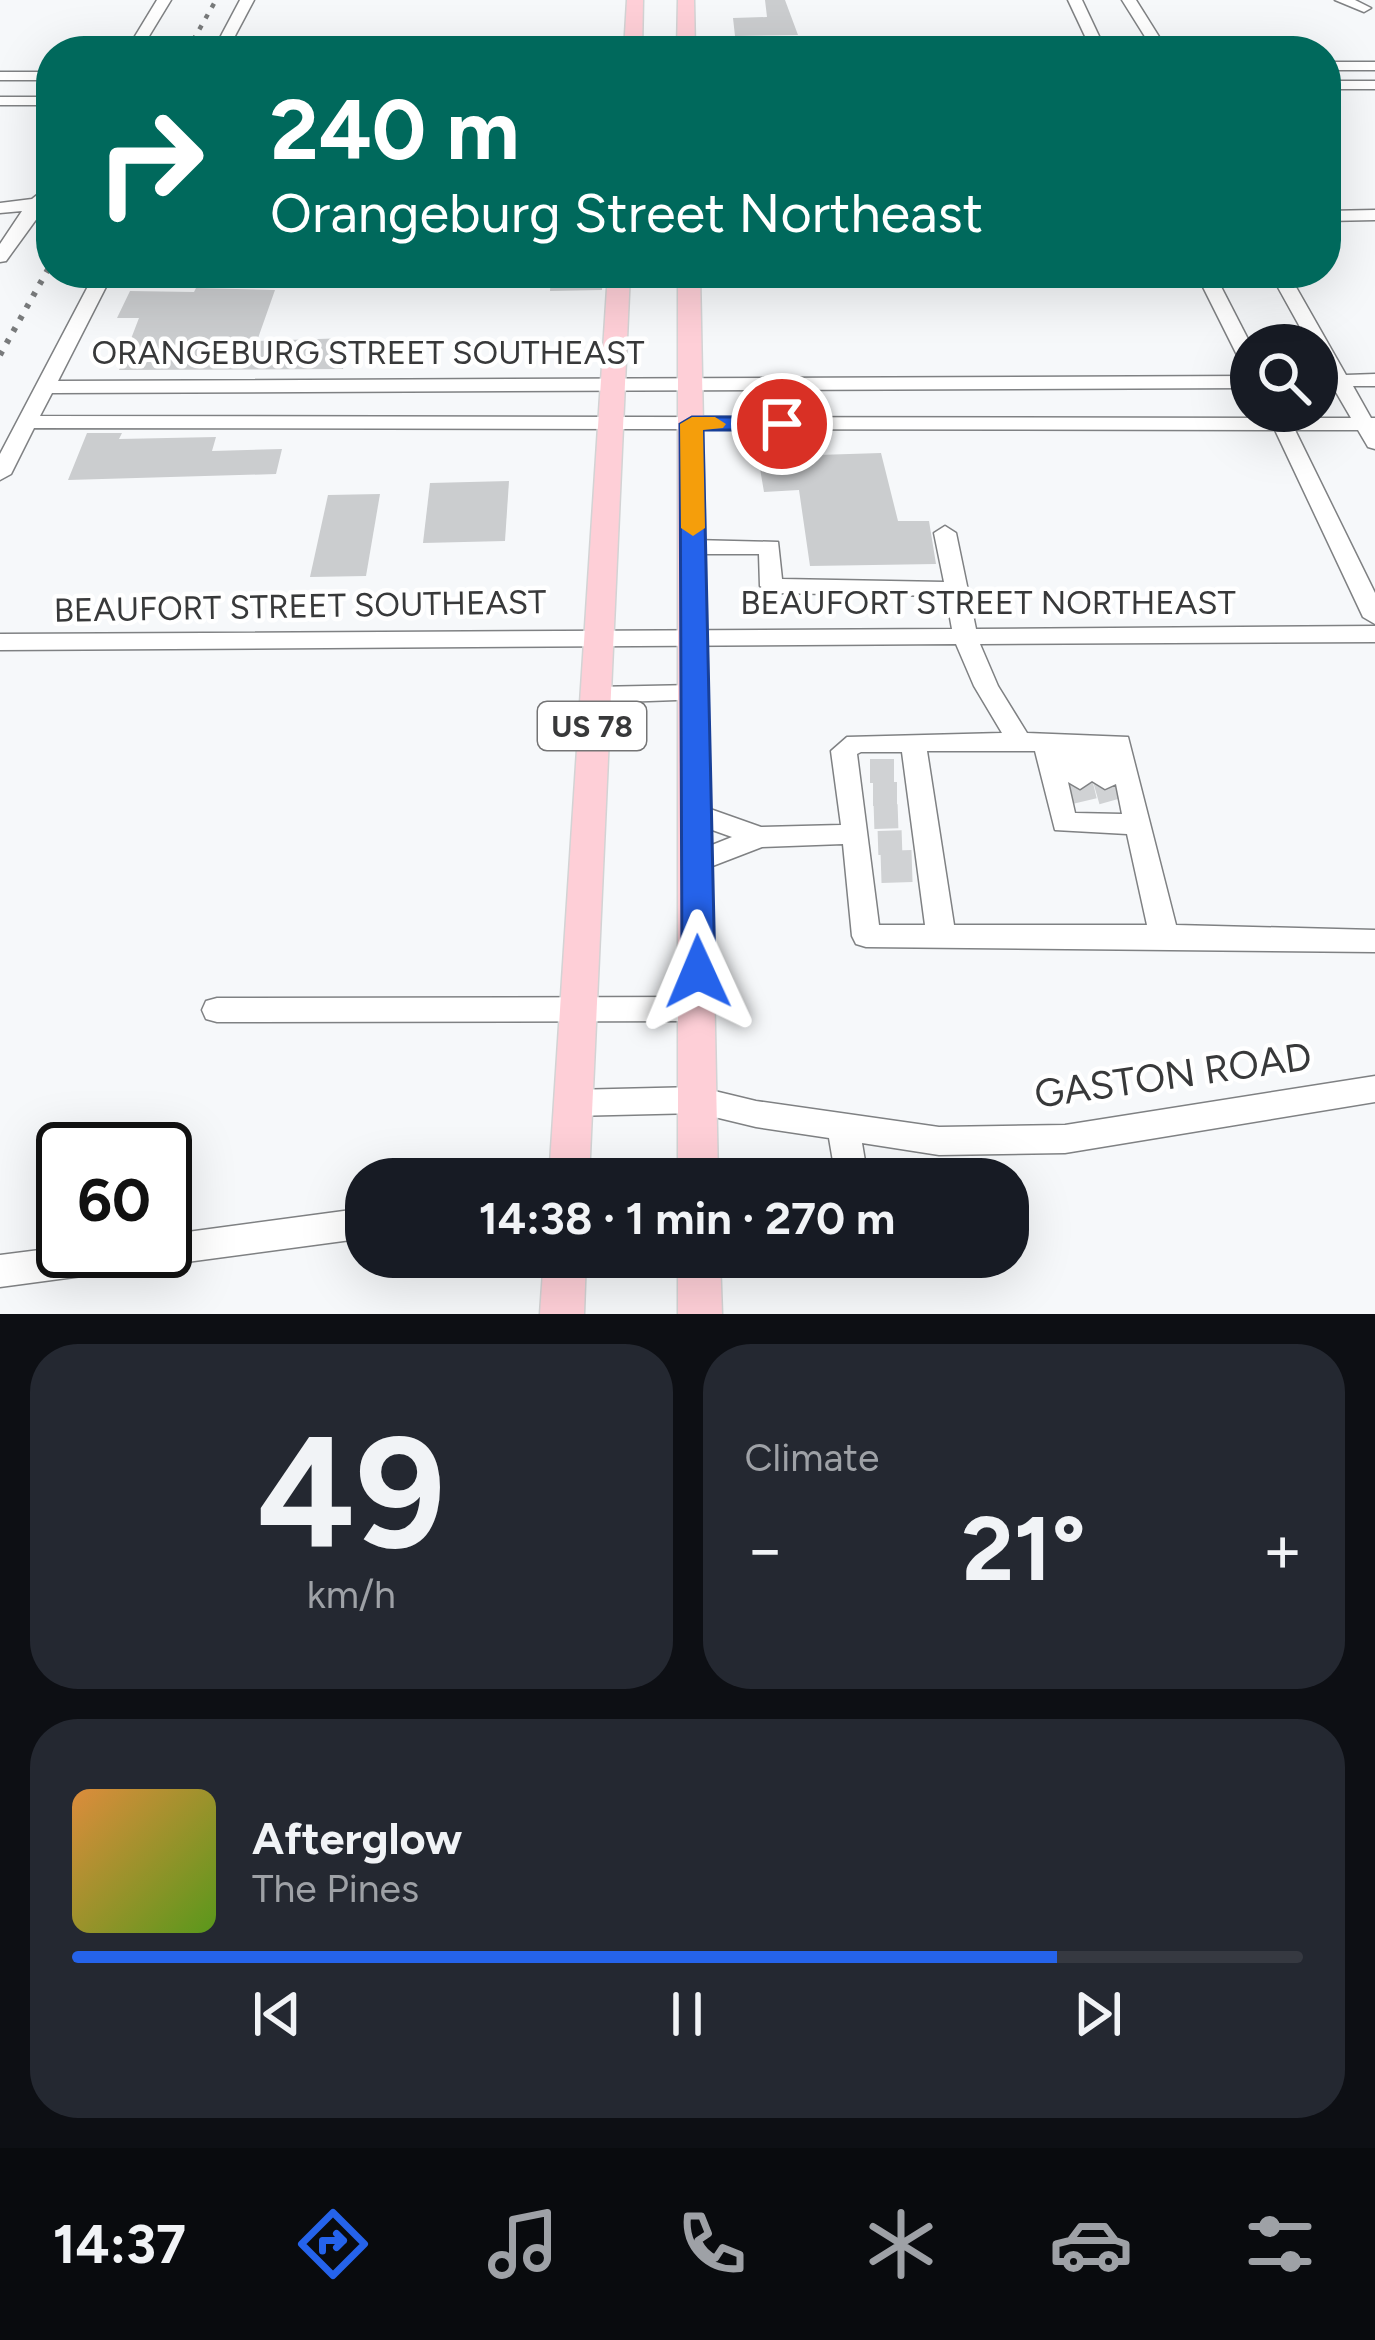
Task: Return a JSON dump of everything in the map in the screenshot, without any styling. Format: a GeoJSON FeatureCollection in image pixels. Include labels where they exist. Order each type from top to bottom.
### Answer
{"type":"FeatureCollection","features":[{"type":"Feature","properties":{"kind":"main road"},"geometry":{"type":"LineString","coordinates":[[634,36],[635,0]]}},
{"type":"Feature","properties":{"kind":"main road"},"geometry":{"type":"LineString","coordinates":[[686,0],[686,36]]}},
{"type":"Feature","properties":{"kind":"main road","name":"US 78"},"geometry":{"type":"LineString","coordinates":[[570,1158],[618,288]]}},
{"type":"Feature","properties":{"kind":"main road","name":"US 78"},"geometry":{"type":"LineString","coordinates":[[689,288],[698,1158]]}},
{"type":"Feature","properties":{"kind":"main road"},"geometry":{"type":"LineString","coordinates":[[562,1314],[564,1278]]}},
{"type":"Feature","properties":{"kind":"main road"},"geometry":{"type":"LineString","coordinates":[[699,1278],[700,1314]]}},
{"type":"Feature","properties":{"kind":"street"},"geometry":{"type":"LineString","coordinates":[[142,36],[164,0]]}},
{"type":"Feature","properties":{"kind":"street"},"geometry":{"type":"LineString","coordinates":[[228,36],[247,0]]}},
{"type":"Feature","properties":{"kind":"street"},"geometry":{"type":"LineString","coordinates":[[1075,0],[1092,36]]}},
{"type":"Feature","properties":{"kind":"street"},"geometry":{"type":"LineString","coordinates":[[1129,0],[1151,36]]}},
{"type":"Feature","properties":{"kind":"street"},"geometry":{"type":"LineString","coordinates":[[1342,0],[1364,8]]}},
{"type":"Feature","properties":{"kind":"street"},"geometry":{"type":"LineString","coordinates":[[1341,66],[1375,66]]}},
{"type":"Feature","properties":{"kind":"street"},"geometry":{"type":"LineString","coordinates":[[0,76],[36,76]]}},
{"type":"Feature","properties":{"kind":"street"},"geometry":{"type":"LineString","coordinates":[[1341,85],[1375,85]]}},
{"type":"Feature","properties":{"kind":"street"},"geometry":{"type":"LineString","coordinates":[[0,101],[36,101]]}},
{"type":"Feature","properties":{"kind":"street"},"geometry":{"type":"LineString","coordinates":[[0,208],[36,205]]}},
{"type":"Feature","properties":{"kind":"street"},"geometry":{"type":"LineString","coordinates":[[0,257],[36,205]]}},
{"type":"Feature","properties":{"kind":"street"},"geometry":{"type":"LineString","coordinates":[[1341,216],[1375,215]]}},
{"type":"Feature","properties":{"kind":"street"},"geometry":{"type":"LineString","coordinates":[[0,473],[96,288]]}},
{"type":"Feature","properties":{"kind":"street"},"geometry":{"type":"LineString","coordinates":[[1213,288],[1231,324]]}},
{"type":"Feature","properties":{"kind":"street"},"geometry":{"type":"LineString","coordinates":[[1287,288],[1372,430]]}},
{"type":"Feature","properties":{"kind":"street"},"geometry":{"type":"LineString","coordinates":[[1340,381],[1375,380]]}},
{"type":"Feature","properties":{"kind":"street","name":"ORANGEBURG STREET SOUTHEAST"},"geometry":{"type":"LineString","coordinates":[[45,387],[1230,382]]}},
{"type":"Feature","properties":{"kind":"street"},"geometry":{"type":"LineString","coordinates":[[511,424],[518,385]]}},
{"type":"Feature","properties":{"kind":"street"},"geometry":{"type":"LineString","coordinates":[[203,423],[218,386]]}},
{"type":"Feature","properties":{"kind":"street"},"geometry":{"type":"LineString","coordinates":[[27,422],[692,424],[1230,419]]}},
{"type":"Feature","properties":{"kind":"street"},"geometry":{"type":"LineString","coordinates":[[1338,426],[1372,430]]}},
{"type":"Feature","properties":{"kind":"street"},"geometry":{"type":"LineString","coordinates":[[1286,432],[1375,617]]}},
{"type":"Feature","properties":{"kind":"street"},"geometry":{"type":"LineString","coordinates":[[945,533],[962,635],[976,674],[1058,742],[1104,805],[1164,936]]}},
{"type":"Feature","properties":{"kind":"street"},"geometry":{"type":"LineString","coordinates":[[693,547],[770,538],[771,586],[957,589]]}},
{"type":"Feature","properties":{"kind":"street","name":"BEAUFORT STREET NORTHEAST"},"geometry":{"type":"LineString","coordinates":[[601,636],[1375,634]]}},
{"type":"Feature","properties":{"kind":"street","name":"BEAUFORT STREET SOUTHEAST"},"geometry":{"type":"LineString","coordinates":[[0,642],[601,636]]}},
{"type":"Feature","properties":{"kind":"street"},"geometry":{"type":"LineString","coordinates":[[594,695],[695,693]]}},
{"type":"Feature","properties":{"kind":"street"},"geometry":{"type":"LineString","coordinates":[[913,742],[914,818],[941,936]]}},
{"type":"Feature","properties":{"kind":"street"},"geometry":{"type":"LineString","coordinates":[[1058,742],[1064,823],[1104,805]]}},
{"type":"Feature","properties":{"kind":"street"},"geometry":{"type":"LineString","coordinates":[[1104,805],[1119,742],[856,743],[844,751],[864,820],[866,936],[1375,941]]}},
{"type":"Feature","properties":{"kind":"street"},"geometry":{"type":"LineString","coordinates":[[696,814],[760,837]]}},
{"type":"Feature","properties":{"kind":"street"},"geometry":{"type":"LineString","coordinates":[[697,862],[760,837],[864,820]]}},
{"type":"Feature","properties":{"kind":"street"},"geometry":{"type":"LineString","coordinates":[[217,1010],[699,1010]]}},
{"type":"Feature","properties":{"kind":"street","name":"GASTON ROAD"},"geometry":{"type":"LineString","coordinates":[[571,1103],[698,1100],[842,1129],[939,1142],[1065,1139],[1375,1089]]}},
{"type":"Feature","properties":{"kind":"street"},"geometry":{"type":"LineString","coordinates":[[842,1129],[848,1158]]}},
{"type":"Feature","properties":{"kind":"street"},"geometry":{"type":"LineString","coordinates":[[192,1246],[345,1226]]}},
{"type":"Feature","properties":{"kind":"street"},"geometry":{"type":"LineString","coordinates":[[0,1271],[36,1266]]}},
{"type":"Feature","properties":{"kind":"building"},"geometry":{"type":"Polygon","coordinates":[[[765,0],[785,0],[798,35],[735,36],[733,18],[767,17],[765,0]]]}},
{"type":"Feature","properties":{"kind":"building"},"geometry":{"type":"Polygon","coordinates":[[[196,288],[275,290],[257,341],[348,338],[343,369],[119,370],[139,318],[117,318],[130,291],[194,292],[196,288]]]}},
{"type":"Feature","properties":{"kind":"building"},"geometry":{"type":"Polygon","coordinates":[[[550,288],[602,288],[602,290],[550,288]]]}},
{"type":"Feature","properties":{"kind":"building"},"geometry":{"type":"Polygon","coordinates":[[[87,433],[122,433],[119,439],[216,437],[212,451],[282,449],[276,474],[68,480],[87,433]]]}},
{"type":"Feature","properties":{"kind":"building"},"geometry":{"type":"Polygon","coordinates":[[[881,453],[898,521],[929,521],[936,564],[810,566],[799,490],[764,492],[758,457],[881,453]]]}},
{"type":"Feature","properties":{"kind":"building"},"geometry":{"type":"Polygon","coordinates":[[[509,481],[505,541],[423,543],[430,483],[509,481]]]}},
{"type":"Feature","properties":{"kind":"building"},"geometry":{"type":"Polygon","coordinates":[[[380,494],[366,576],[310,577],[328,495],[380,494]]]}},
{"type":"Feature","properties":{"kind":"tunnel"},"geometry":{"type":"LineString","coordinates":[[870,771],[899,771]]}},
{"type":"Feature","properties":{"kind":"tunnel"},"geometry":{"type":"LineString","coordinates":[[1080,780],[1085,801]]}},
{"type":"Feature","properties":{"kind":"tunnel"},"geometry":{"type":"LineString","coordinates":[[1105,780],[1111,801]]}},
{"type":"Feature","properties":{"kind":"tunnel"},"geometry":{"type":"LineString","coordinates":[[873,794],[902,794]]}},
{"type":"Feature","properties":{"kind":"tunnel"},"geometry":{"type":"LineString","coordinates":[[874,817],[905,816]]}},
{"type":"Feature","properties":{"kind":"tunnel"},"geometry":{"type":"LineString","coordinates":[[878,843],[909,842]]}},
{"type":"Feature","properties":{"kind":"tunnel"},"geometry":{"type":"LineString","coordinates":[[881,867],[912,866]]}},
{"type":"Feature","properties":{"kind":"railway"},"geometry":{"type":"LineString","coordinates":[[196,36],[216,0]]}},
{"type":"Feature","properties":{"kind":"railway"},"geometry":{"type":"LineString","coordinates":[[0,355],[38,288]]}},
{"type":"Feature","properties":{"kind":"slow traffic"},"geometry":{"type":"LineString","coordinates":[[693,528],[692,424],[715,424]]}},
{"type":"Feature","properties":{"kind":"route"},"geometry":{"type":"LineString","coordinates":[[698,972],[692,424],[782,424]]}}]}
